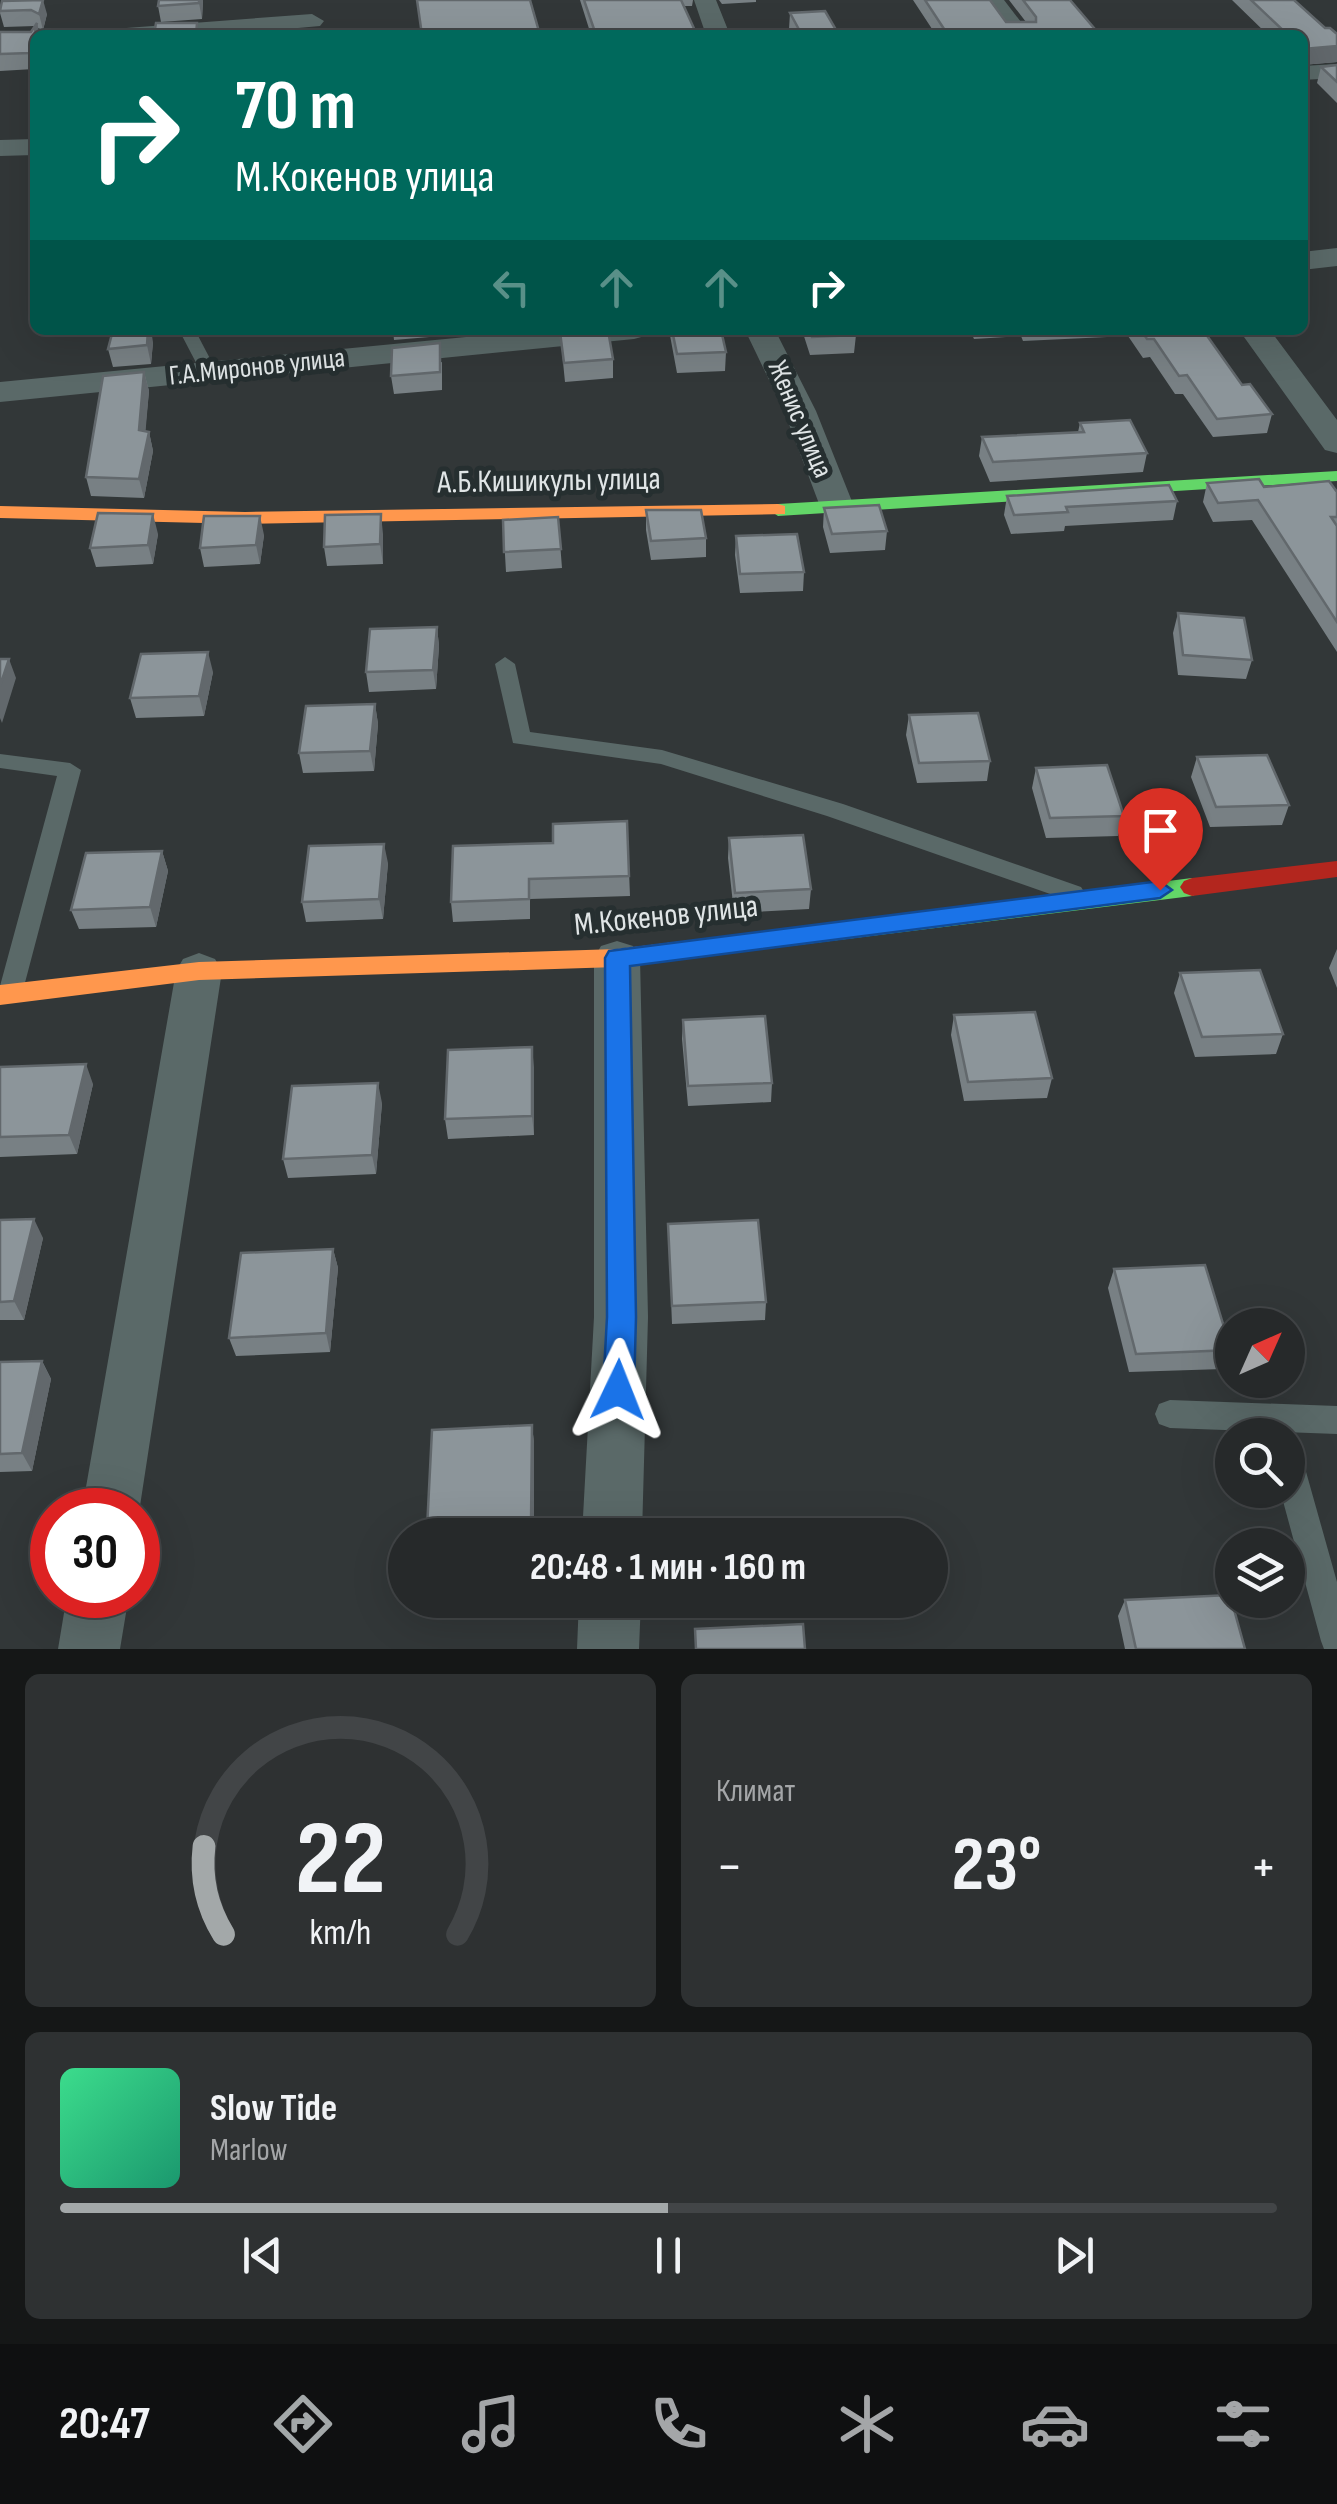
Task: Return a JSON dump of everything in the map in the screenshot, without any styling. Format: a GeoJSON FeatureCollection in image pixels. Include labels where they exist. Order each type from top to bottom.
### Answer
{"type":"FeatureCollection","features":[{"type":"Feature","properties":{"kind":"street"},"geometry":{"type":"LineString","coordinates":[[705,0],[716,30]]}},
{"type":"Feature","properties":{"kind":"street"},"geometry":{"type":"LineString","coordinates":[[992,0],[1015,30]]}},
{"type":"Feature","properties":{"kind":"street"},"geometry":{"type":"LineString","coordinates":[[192,30],[312,21]]}},
{"type":"Feature","properties":{"kind":"street"},"geometry":{"type":"LineString","coordinates":[[1308,73],[1337,71]]}},
{"type":"Feature","properties":{"kind":"street"},"geometry":{"type":"LineString","coordinates":[[0,148],[30,147]]}},
{"type":"Feature","properties":{"kind":"street"},"geometry":{"type":"LineString","coordinates":[[1308,260],[1337,258]]}},
{"type":"Feature","properties":{"kind":"street","name":"Г.А.Миронов улица"},"geometry":{"type":"LineString","coordinates":[[0,392],[209,372],[475,338],[535,335]]}},
{"type":"Feature","properties":{"kind":"street","name":"Женис улица"},"geometry":{"type":"LineString","coordinates":[[762,335],[800,412],[838,509]]}},
{"type":"Feature","properties":{"kind":"street"},"geometry":{"type":"LineString","coordinates":[[1258,335],[1337,443]]}},
{"type":"Feature","properties":{"kind":"street","name":"А.Б.Кишикулы улица"},"geometry":{"type":"LineString","coordinates":[[0,512],[245,518],[838,509],[1337,476]]}},
{"type":"Feature","properties":{"kind":"street","name":"М.Кокенов улица"},"geometry":{"type":"LineString","coordinates":[[5,995],[199,971],[617,958],[1337,869]]}},
{"type":"Feature","properties":{"kind":"street"},"geometry":{"type":"LineString","coordinates":[[613,1518],[622,1317],[617,958]]}},
{"type":"Feature","properties":{"kind":"street"},"geometry":{"type":"LineString","coordinates":[[116,1488],[199,971]]}},
{"type":"Feature","properties":{"kind":"street"},"geometry":{"type":"LineString","coordinates":[[89,1649],[94,1618]]}},
{"type":"Feature","properties":{"kind":"street"},"geometry":{"type":"LineString","coordinates":[[608,1649],[609,1618]]}},
{"type":"Feature","properties":{"kind":"lane"},"geometry":{"type":"LineString","coordinates":[[190,335],[209,372]]}},
{"type":"Feature","properties":{"kind":"lane"},"geometry":{"type":"LineString","coordinates":[[506,664],[521,738],[662,757],[834,810],[1089,898]]}},
{"type":"Feature","properties":{"kind":"lane"},"geometry":{"type":"LineString","coordinates":[[0,761],[70,770],[5,995]]}},
{"type":"Feature","properties":{"kind":"lane"},"geometry":{"type":"LineString","coordinates":[[1170,1414],[1215,1419]]}},
{"type":"Feature","properties":{"kind":"lane"},"geometry":{"type":"LineString","coordinates":[[1305,1424],[1337,1420]]}},
{"type":"Feature","properties":{"kind":"lane"},"geometry":{"type":"LineString","coordinates":[[1301,1508],[1337,1641]]}},
{"type":"Feature","properties":{"kind":"building"},"geometry":{"type":"Polygon","coordinates":[[[43,0],[39,14],[31,10],[0,11],[2,1],[43,0]]]}},
{"type":"Feature","properties":{"kind":"building"},"geometry":{"type":"Polygon","coordinates":[[[159,0],[199,0],[199,3],[158,6],[159,0]]]}},
{"type":"Feature","properties":{"kind":"building"},"geometry":{"type":"Polygon","coordinates":[[[417,0],[530,0],[539,30],[421,30],[417,0]]]}},
{"type":"Feature","properties":{"kind":"building"},"geometry":{"type":"Polygon","coordinates":[[[584,0],[681,0],[695,30],[594,30],[584,0]]]}},
{"type":"Feature","properties":{"kind":"building"},"geometry":{"type":"Polygon","coordinates":[[[925,0],[990,0],[1006,22],[1036,22],[1023,0],[1070,0],[1096,30],[945,30],[925,0]]]}},
{"type":"Feature","properties":{"kind":"building"},"geometry":{"type":"Polygon","coordinates":[[[1251,0],[1294,0],[1337,34],[1337,46],[1308,49],[1308,30],[1283,30],[1251,0]]]}},
{"type":"Feature","properties":{"kind":"building"},"geometry":{"type":"Polygon","coordinates":[[[825,11],[836,30],[799,30],[790,13],[825,11]]]}},
{"type":"Feature","properties":{"kind":"building"},"geometry":{"type":"Polygon","coordinates":[[[156,23],[197,23],[196,30],[155,30],[156,23]]]}},
{"type":"Feature","properties":{"kind":"building"},"geometry":{"type":"Polygon","coordinates":[[[0,32],[30,32],[30,53],[0,54],[0,32]]]}},
{"type":"Feature","properties":{"kind":"building"},"geometry":{"type":"Polygon","coordinates":[[[1337,65],[1337,82],[1321,67],[1337,65]]]}},
{"type":"Feature","properties":{"kind":"building"},"geometry":{"type":"Polygon","coordinates":[[[112,335],[148,335],[147,345],[108,349],[112,335]]]}},
{"type":"Feature","properties":{"kind":"building"},"geometry":{"type":"Polygon","coordinates":[[[560,335],[609,335],[613,359],[564,363],[560,335]]]}},
{"type":"Feature","properties":{"kind":"building"},"geometry":{"type":"Polygon","coordinates":[[[673,335],[722,335],[726,352],[677,354],[673,335]]]}},
{"type":"Feature","properties":{"kind":"building"},"geometry":{"type":"Polygon","coordinates":[[[1144,335],[1207,335],[1242,385],[1250,384],[1272,414],[1217,419],[1187,375],[1179,376],[1154,339],[1144,335]]]}},
{"type":"Feature","properties":{"kind":"building"},"geometry":{"type":"Polygon","coordinates":[[[440,343],[440,372],[391,376],[392,348],[440,343]]]}},
{"type":"Feature","properties":{"kind":"building"},"geometry":{"type":"Polygon","coordinates":[[[144,372],[139,430],[149,432],[139,479],[86,477],[103,376],[144,372]]]}},
{"type":"Feature","properties":{"kind":"building"},"geometry":{"type":"Polygon","coordinates":[[[1130,420],[1147,453],[993,462],[982,437],[1084,432],[1080,423],[1130,420]]]}},
{"type":"Feature","properties":{"kind":"building"},"geometry":{"type":"Polygon","coordinates":[[[1259,479],[1264,487],[1329,481],[1337,492],[1337,517],[1331,517],[1337,526],[1337,622],[1258,500],[1218,503],[1207,483],[1259,479]]]}},
{"type":"Feature","properties":{"kind":"building"},"geometry":{"type":"Polygon","coordinates":[[[1169,485],[1177,501],[1066,507],[1068,512],[1014,515],[1007,496],[1169,485]]]}},
{"type":"Feature","properties":{"kind":"building"},"geometry":{"type":"Polygon","coordinates":[[[879,505],[887,531],[832,534],[824,508],[879,505]]]}},
{"type":"Feature","properties":{"kind":"building"},"geometry":{"type":"Polygon","coordinates":[[[646,510],[701,510],[706,538],[651,541],[646,510]]]}},
{"type":"Feature","properties":{"kind":"building"},"geometry":{"type":"Polygon","coordinates":[[[98,513],[153,514],[148,545],[90,548],[98,513]]]}},
{"type":"Feature","properties":{"kind":"building"},"geometry":{"type":"Polygon","coordinates":[[[381,514],[380,544],[324,547],[325,515],[381,514]]]}},
{"type":"Feature","properties":{"kind":"building"},"geometry":{"type":"Polygon","coordinates":[[[204,516],[260,516],[256,545],[200,548],[204,516]]]}},
{"type":"Feature","properties":{"kind":"building"},"geometry":{"type":"Polygon","coordinates":[[[558,517],[561,549],[504,552],[503,520],[558,517]]]}},
{"type":"Feature","properties":{"kind":"building"},"geometry":{"type":"Polygon","coordinates":[[[797,534],[804,572],[740,574],[736,536],[797,534]]]}},
{"type":"Feature","properties":{"kind":"building"},"geometry":{"type":"Polygon","coordinates":[[[1178,613],[1244,618],[1252,660],[1183,655],[1178,613]]]}},
{"type":"Feature","properties":{"kind":"building"},"geometry":{"type":"Polygon","coordinates":[[[437,627],[433,670],[366,672],[370,629],[437,627]]]}},
{"type":"Feature","properties":{"kind":"building"},"geometry":{"type":"Polygon","coordinates":[[[208,652],[199,696],[130,698],[141,654],[208,652]]]}},
{"type":"Feature","properties":{"kind":"building"},"geometry":{"type":"Polygon","coordinates":[[[0,659],[9,659],[0,686],[0,659]]]}},
{"type":"Feature","properties":{"kind":"building"},"geometry":{"type":"Polygon","coordinates":[[[375,704],[370,751],[299,753],[306,706],[375,704]]]}},
{"type":"Feature","properties":{"kind":"building"},"geometry":{"type":"Polygon","coordinates":[[[978,713],[990,761],[919,763],[909,715],[978,713]]]}},
{"type":"Feature","properties":{"kind":"building"},"geometry":{"type":"Polygon","coordinates":[[[1267,755],[1289,805],[1216,807],[1197,757],[1267,755]]]}},
{"type":"Feature","properties":{"kind":"building"},"geometry":{"type":"Polygon","coordinates":[[[1107,765],[1124,816],[1050,818],[1036,768],[1107,765]]]}},
{"type":"Feature","properties":{"kind":"building"},"geometry":{"type":"Polygon","coordinates":[[[627,821],[629,876],[529,879],[529,899],[451,902],[453,846],[553,843],[553,824],[627,821]]]}},
{"type":"Feature","properties":{"kind":"building"},"geometry":{"type":"Polygon","coordinates":[[[803,835],[811,889],[735,893],[729,838],[803,835]]]}},
{"type":"Feature","properties":{"kind":"building"},"geometry":{"type":"Polygon","coordinates":[[[384,844],[379,899],[302,902],[309,846],[384,844]]]}},
{"type":"Feature","properties":{"kind":"building"},"geometry":{"type":"Polygon","coordinates":[[[162,851],[150,907],[71,910],[86,853],[162,851]]]}},
{"type":"Feature","properties":{"kind":"building"},"geometry":{"type":"Polygon","coordinates":[[[1260,970],[1283,1034],[1202,1037],[1180,973],[1260,970]]]}},
{"type":"Feature","properties":{"kind":"building"},"geometry":{"type":"Polygon","coordinates":[[[1035,1012],[1052,1078],[968,1082],[954,1015],[1035,1012]]]}},
{"type":"Feature","properties":{"kind":"building"},"geometry":{"type":"Polygon","coordinates":[[[765,1016],[772,1083],[688,1086],[683,1020],[765,1016]]]}},
{"type":"Feature","properties":{"kind":"building"},"geometry":{"type":"Polygon","coordinates":[[[532,1047],[532,1116],[445,1119],[448,1050],[532,1047]]]}},
{"type":"Feature","properties":{"kind":"building"},"geometry":{"type":"Polygon","coordinates":[[[86,1064],[69,1135],[0,1137],[0,1067],[86,1064]]]}},
{"type":"Feature","properties":{"kind":"building"},"geometry":{"type":"Polygon","coordinates":[[[378,1083],[372,1155],[283,1159],[292,1086],[378,1083]]]}},
{"type":"Feature","properties":{"kind":"building"},"geometry":{"type":"Polygon","coordinates":[[[34,1219],[14,1301],[0,1302],[0,1220],[34,1219]]]}},
{"type":"Feature","properties":{"kind":"building"},"geometry":{"type":"Polygon","coordinates":[[[758,1220],[766,1302],[672,1306],[668,1224],[758,1220]]]}},
{"type":"Feature","properties":{"kind":"building"},"geometry":{"type":"Polygon","coordinates":[[[333,1249],[326,1333],[229,1338],[241,1253],[333,1249]]]}},
{"type":"Feature","properties":{"kind":"building"},"geometry":{"type":"Polygon","coordinates":[[[1205,1265],[1218,1308],[1215,1308],[1215,1351],[1136,1354],[1114,1269],[1205,1265]]]}},
{"type":"Feature","properties":{"kind":"building"},"geometry":{"type":"Polygon","coordinates":[[[42,1361],[22,1453],[0,1454],[0,1362],[42,1361]]]}},
{"type":"Feature","properties":{"kind":"building"},"geometry":{"type":"Polygon","coordinates":[[[532,1425],[531,1518],[428,1518],[432,1430],[532,1425]]]}},
{"type":"Feature","properties":{"kind":"building"},"geometry":{"type":"Polygon","coordinates":[[[1215,1596],[1215,1618],[1236,1618],[1245,1649],[1136,1649],[1125,1600],[1215,1596]]]}},
{"type":"Feature","properties":{"kind":"building"},"geometry":{"type":"Polygon","coordinates":[[[803,1624],[805,1649],[696,1649],[695,1629],[803,1624]]]}},
{"type":"Feature","properties":{"kind":"traffic: fast"},"geometry":{"type":"LineString","coordinates":[[778,510],[1337,476]]}},
{"type":"Feature","properties":{"kind":"traffic: fast"},"geometry":{"type":"LineString","coordinates":[[782,938],[1192,887]]}},
{"type":"Feature","properties":{"kind":"traffic: slow"},"geometry":{"type":"LineString","coordinates":[[0,512],[245,518],[778,510]]}},
{"type":"Feature","properties":{"kind":"traffic: slow"},"geometry":{"type":"LineString","coordinates":[[0,995],[199,971],[617,958],[782,938]]}},
{"type":"Feature","properties":{"kind":"traffic: jam"},"geometry":{"type":"LineString","coordinates":[[1192,887],[1337,869]]}},
{"type":"Feature","properties":{"kind":"route"},"geometry":{"type":"LineString","coordinates":[[618,1390],[622,1317],[617,958],[1160,890]]}}]}
